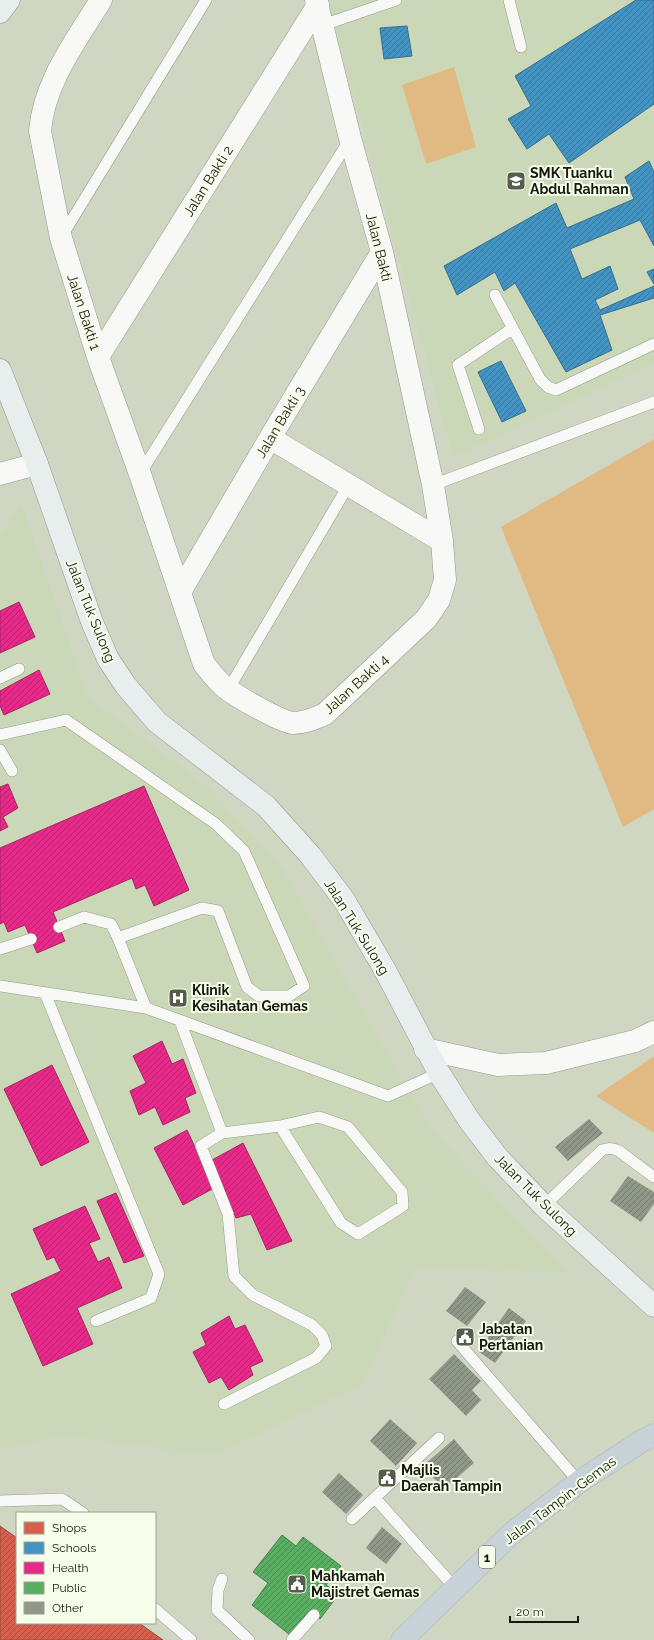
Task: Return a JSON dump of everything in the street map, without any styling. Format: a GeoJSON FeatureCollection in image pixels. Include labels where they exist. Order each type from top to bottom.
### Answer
{"type":"FeatureCollection","features":[{"type":"Feature","properties":{"kind":"highway","name":"Jalan Tampin-Gemas"},"geometry":{"type":"LineString","coordinates":[[402,1640],[512,1533],[579,1482],[648,1438]]}},
{"type":"Feature","properties":{"kind":"street"},"geometry":{"type":"LineString","coordinates":[[0,12],[9,0]]}},
{"type":"Feature","properties":{"kind":"street","name":"Jalan Bakti 1"},"geometry":{"type":"LineString","coordinates":[[101,0],[56,73],[48,91],[41,115],[40,131],[61,238],[98,357],[140,474],[191,626]]}},
{"type":"Feature","properties":{"kind":"street","name":"Jalan Bakti"},"geometry":{"type":"LineString","coordinates":[[319,10],[350,138],[382,252],[433,491]]}},
{"type":"Feature","properties":{"kind":"street","name":"Jalan Bakti 2"},"geometry":{"type":"LineString","coordinates":[[98,357],[319,10]]}},
{"type":"Feature","properties":{"kind":"street","name":"Jalan Bakti 3"},"geometry":{"type":"LineString","coordinates":[[180,592],[270,438],[382,252]]}},
{"type":"Feature","properties":{"kind":"street","name":"Jalan Tuk Sulong"},"geometry":{"type":"LineString","coordinates":[[0,370],[37,464],[92,622],[108,659],[126,686],[157,722],[266,806],[310,855],[344,900],[385,970],[439,1074],[469,1120],[498,1158],[544,1206],[654,1306]]}},
{"type":"Feature","properties":{"kind":"street"},"geometry":{"type":"LineString","coordinates":[[270,438],[442,541]]}},
{"type":"Feature","properties":{"kind":"street"},"geometry":{"type":"LineString","coordinates":[[0,474],[37,464]]}},
{"type":"Feature","properties":{"kind":"street","name":"Jalan Bakti 4"},"geometry":{"type":"LineString","coordinates":[[191,626],[204,664],[214,677],[228,690],[277,718],[292,723],[310,720],[326,714],[426,619],[439,600],[445,580],[442,541],[433,491]]}},
{"type":"Feature","properties":{"kind":"street"},"geometry":{"type":"LineString","coordinates":[[425,1049],[498,1064],[546,1064],[635,1041],[654,1032]]}},
{"type":"Feature","properties":{"kind":"street"},"geometry":{"type":"LineString","coordinates":[[648,1438],[654,1422]]}},
{"type":"Feature","properties":{"kind":"lane"},"geometry":{"type":"LineString","coordinates":[[61,238],[206,0]]}},
{"type":"Feature","properties":{"kind":"lane"},"geometry":{"type":"LineString","coordinates":[[319,10],[396,0]]}},
{"type":"Feature","properties":{"kind":"lane"},"geometry":{"type":"LineString","coordinates":[[509,0],[520,47]]}},
{"type":"Feature","properties":{"kind":"lane"},"geometry":{"type":"LineString","coordinates":[[140,474],[350,138]]}},
{"type":"Feature","properties":{"kind":"lane"},"geometry":{"type":"LineString","coordinates":[[495,295],[540,380],[548,387],[556,390],[654,344]]}},
{"type":"Feature","properties":{"kind":"lane"},"geometry":{"type":"LineString","coordinates":[[479,429],[458,365],[513,328]]}},
{"type":"Feature","properties":{"kind":"lane"},"geometry":{"type":"LineString","coordinates":[[433,491],[654,402]]}},
{"type":"Feature","properties":{"kind":"lane"},"geometry":{"type":"LineString","coordinates":[[228,690],[348,486]]}},
{"type":"Feature","properties":{"kind":"lane"},"geometry":{"type":"LineString","coordinates":[[0,678],[19,669]]}},
{"type":"Feature","properties":{"kind":"lane"},"geometry":{"type":"LineString","coordinates":[[0,735],[66,720],[216,824],[244,851],[304,986],[289,996],[260,996],[247,987],[218,910],[202,908],[118,938]]}},
{"type":"Feature","properties":{"kind":"lane"},"geometry":{"type":"LineString","coordinates":[[0,750],[12,771]]}},
{"type":"Feature","properties":{"kind":"lane"},"geometry":{"type":"LineString","coordinates":[[59,927],[84,917],[111,924],[146,1008]]}},
{"type":"Feature","properties":{"kind":"lane"},"geometry":{"type":"LineString","coordinates":[[0,949],[31,939]]}},
{"type":"Feature","properties":{"kind":"lane"},"geometry":{"type":"LineString","coordinates":[[0,986],[146,1008],[388,1096],[439,1074]]}},
{"type":"Feature","properties":{"kind":"lane"},"geometry":{"type":"LineString","coordinates":[[45,993],[159,1274],[151,1298],[96,1321]]}},
{"type":"Feature","properties":{"kind":"lane"},"geometry":{"type":"LineString","coordinates":[[180,1020],[222,1133]]}},
{"type":"Feature","properties":{"kind":"lane"},"geometry":{"type":"LineString","coordinates":[[224,1404],[316,1358],[326,1346],[322,1334],[312,1324],[253,1295],[234,1276],[228,1214],[201,1146],[222,1133],[280,1126],[319,1117],[348,1127],[402,1192],[404,1206],[358,1234],[342,1223],[280,1126]]}},
{"type":"Feature","properties":{"kind":"lane"},"geometry":{"type":"LineString","coordinates":[[544,1206],[602,1150],[608,1148],[614,1148],[619,1151],[654,1177]]}},
{"type":"Feature","properties":{"kind":"lane"},"geometry":{"type":"LineString","coordinates":[[457,1342],[579,1482]]}},
{"type":"Feature","properties":{"kind":"lane"},"geometry":{"type":"LineString","coordinates":[[352,1519],[439,1438]]}},
{"type":"Feature","properties":{"kind":"lane"},"geometry":{"type":"LineString","coordinates":[[375,1498],[455,1588]]}},
{"type":"Feature","properties":{"kind":"lane"},"geometry":{"type":"LineString","coordinates":[[0,1501],[62,1499],[82,1512]]}},
{"type":"Feature","properties":{"kind":"lane"},"geometry":{"type":"LineString","coordinates":[[222,1579],[218,1590],[217,1610],[249,1640]]}},
{"type":"Feature","properties":{"kind":"lane"},"geometry":{"type":"LineString","coordinates":[[156,1610],[191,1640]]}},
{"type":"Feature","properties":{"kind":"lane"},"geometry":{"type":"LineString","coordinates":[[292,1640],[314,1615]]}},
{"type":"Feature","properties":{"kind":"shaded area","name":"SMK Tuanku Abdul Rahman"},"geometry":{"type":"Polygon","coordinates":[[[328,0],[654,0],[654,363],[453,458],[328,0]]]}},
{"type":"Feature","properties":{"kind":"shaded area"},"geometry":{"type":"Polygon","coordinates":[[[454,67],[476,147],[426,164],[402,85],[454,67]]]}},
{"type":"Feature","properties":{"kind":"shaded area"},"geometry":{"type":"Polygon","coordinates":[[[654,439],[654,809],[623,827],[501,527],[654,439]]]}},
{"type":"Feature","properties":{"kind":"shaded area","name":"Klinik Kesihatan Gemas"},"geometry":{"type":"Polygon","coordinates":[[[21,503],[89,698],[209,788],[283,869],[430,1128],[569,1273],[416,1267],[363,1384],[223,1451],[191,1453],[63,1435],[0,1450],[0,535],[21,503]]]}},
{"type":"Feature","properties":{"kind":"shaded area"},"geometry":{"type":"Polygon","coordinates":[[[654,1056],[654,1133],[596,1096],[654,1056]]]}},
{"type":"Feature","properties":{"kind":"building: Shops"},"geometry":{"type":"Polygon","coordinates":[[[0,1526],[16,1537],[16,1624],[140,1624],[163,1640],[0,1640],[0,1526]]]}},
{"type":"Feature","properties":{"kind":"building: Schools"},"geometry":{"type":"Polygon","coordinates":[[[636,0],[654,0],[654,104],[569,163],[549,134],[527,149],[508,119],[531,106],[515,76],[636,0]]]}},
{"type":"Feature","properties":{"kind":"building: Schools"},"geometry":{"type":"Polygon","coordinates":[[[407,26],[412,56],[384,59],[380,28],[407,26]]]}},
{"type":"Feature","properties":{"kind":"building: Schools"},"geometry":{"type":"Polygon","coordinates":[[[649,161],[654,172],[654,246],[640,220],[570,249],[582,279],[610,266],[618,289],[595,300],[600,310],[654,286],[654,298],[600,315],[612,350],[566,372],[515,283],[504,291],[495,272],[457,295],[444,266],[556,203],[567,228],[634,199],[625,177],[649,161]]]}},
{"type":"Feature","properties":{"kind":"building: Schools"},"geometry":{"type":"Polygon","coordinates":[[[654,269],[654,284],[647,272],[654,269]]]}},
{"type":"Feature","properties":{"kind":"building: Schools"},"geometry":{"type":"Polygon","coordinates":[[[501,361],[526,411],[502,422],[478,372],[501,361]]]}},
{"type":"Feature","properties":{"kind":"building: Health"},"geometry":{"type":"Polygon","coordinates":[[[19,602],[35,637],[0,653],[0,611],[19,602]]]}},
{"type":"Feature","properties":{"kind":"building: Health"},"geometry":{"type":"Polygon","coordinates":[[[39,670],[50,694],[4,715],[0,706],[0,691],[39,670]]]}},
{"type":"Feature","properties":{"kind":"building: Health"},"geometry":{"type":"Polygon","coordinates":[[[8,784],[18,808],[3,817],[8,827],[0,831],[0,787],[8,784]]]}},
{"type":"Feature","properties":{"kind":"building: Health"},"geometry":{"type":"Polygon","coordinates":[[[144,786],[189,890],[154,906],[145,885],[136,889],[132,878],[53,912],[65,941],[37,953],[25,925],[8,932],[4,922],[0,924],[0,848],[144,786]]]}},
{"type":"Feature","properties":{"kind":"building: Health"},"geometry":{"type":"Polygon","coordinates":[[[162,1041],[172,1064],[183,1059],[196,1093],[185,1098],[190,1112],[163,1125],[155,1107],[139,1115],[130,1091],[146,1083],[133,1056],[162,1041]]]}},
{"type":"Feature","properties":{"kind":"building: Health"},"geometry":{"type":"Polygon","coordinates":[[[52,1065],[89,1142],[41,1166],[4,1089],[52,1065]]]}},
{"type":"Feature","properties":{"kind":"building: Health"},"geometry":{"type":"Polygon","coordinates":[[[187,1130],[214,1188],[183,1205],[154,1148],[187,1130]]]}},
{"type":"Feature","properties":{"kind":"building: Health"},"geometry":{"type":"Polygon","coordinates":[[[243,1143],[292,1241],[267,1250],[251,1214],[236,1218],[212,1160],[243,1143]]]}},
{"type":"Feature","properties":{"kind":"building: Health"},"geometry":{"type":"Polygon","coordinates":[[[116,1193],[144,1256],[124,1263],[97,1201],[116,1193]]]}},
{"type":"Feature","properties":{"kind":"building: Health"},"geometry":{"type":"Polygon","coordinates":[[[85,1206],[100,1239],[89,1243],[98,1262],[109,1257],[122,1288],[77,1308],[93,1344],[43,1366],[11,1294],[61,1271],[54,1257],[47,1260],[33,1229],[85,1206]]]}},
{"type":"Feature","properties":{"kind":"building: Health"},"geometry":{"type":"Polygon","coordinates":[[[229,1316],[235,1329],[245,1325],[263,1361],[250,1367],[253,1375],[229,1390],[221,1377],[209,1383],[193,1352],[206,1345],[201,1333],[229,1316]]]}},
{"type":"Feature","properties":{"kind":"building: Public","name":"Mahkamah Majistret Gemas"},"geometry":{"type":"Polygon","coordinates":[[[282,1535],[296,1546],[303,1537],[341,1566],[326,1585],[339,1594],[320,1619],[309,1611],[290,1635],[252,1605],[268,1583],[253,1572],[282,1535]]]}},
{"type":"Feature","properties":{"kind":"building: Other"},"geometry":{"type":"Polygon","coordinates":[[[589,1119],[603,1133],[568,1161],[555,1147],[589,1119]]]}},
{"type":"Feature","properties":{"kind":"building: Other"},"geometry":{"type":"Polygon","coordinates":[[[628,1176],[654,1192],[654,1204],[641,1222],[610,1201],[628,1176]]]}},
{"type":"Feature","properties":{"kind":"building: Other"},"geometry":{"type":"Polygon","coordinates":[[[465,1287],[486,1302],[467,1326],[446,1311],[465,1287]]]}},
{"type":"Feature","properties":{"kind":"building: Other"},"geometry":{"type":"Polygon","coordinates":[[[509,1308],[526,1321],[495,1363],[478,1351],[509,1308]]]}},
{"type":"Feature","properties":{"kind":"building: Other"},"geometry":{"type":"Polygon","coordinates":[[[454,1354],[481,1381],[472,1390],[481,1400],[466,1416],[429,1379],[454,1354]]]}},
{"type":"Feature","properties":{"kind":"building: Other"},"geometry":{"type":"Polygon","coordinates":[[[390,1419],[417,1443],[396,1466],[370,1441],[390,1419]]]}},
{"type":"Feature","properties":{"kind":"building: Other"},"geometry":{"type":"Polygon","coordinates":[[[454,1439],[474,1463],[444,1489],[423,1466],[454,1439]]]}},
{"type":"Feature","properties":{"kind":"building: Other"},"geometry":{"type":"Polygon","coordinates":[[[339,1473],[363,1495],[346,1514],[322,1492],[339,1473]]]}},
{"type":"Feature","properties":{"kind":"building: Other"},"geometry":{"type":"Polygon","coordinates":[[[382,1527],[402,1544],[386,1564],[366,1548],[382,1527]]]}},
{"type":"Feature","properties":{"kind":"place","name":"SMK Tuanku Abdul Rahman"},"geometry":{"type":"Point","coordinates":[516,181]}},
{"type":"Feature","properties":{"kind":"place","name":"Klinik Kesihatan Gemas"},"geometry":{"type":"Point","coordinates":[178,998]}},
{"type":"Feature","properties":{"kind":"place","name":"Jabatan Pertanian"},"geometry":{"type":"Point","coordinates":[465,1337]}},
{"type":"Feature","properties":{"kind":"place","name":"Majlis Daerah Tampin"},"geometry":{"type":"Point","coordinates":[387,1478]}},
{"type":"Feature","properties":{"kind":"place","name":"Mahkamah Majistret Gemas"},"geometry":{"type":"Point","coordinates":[297,1584]}}]}
